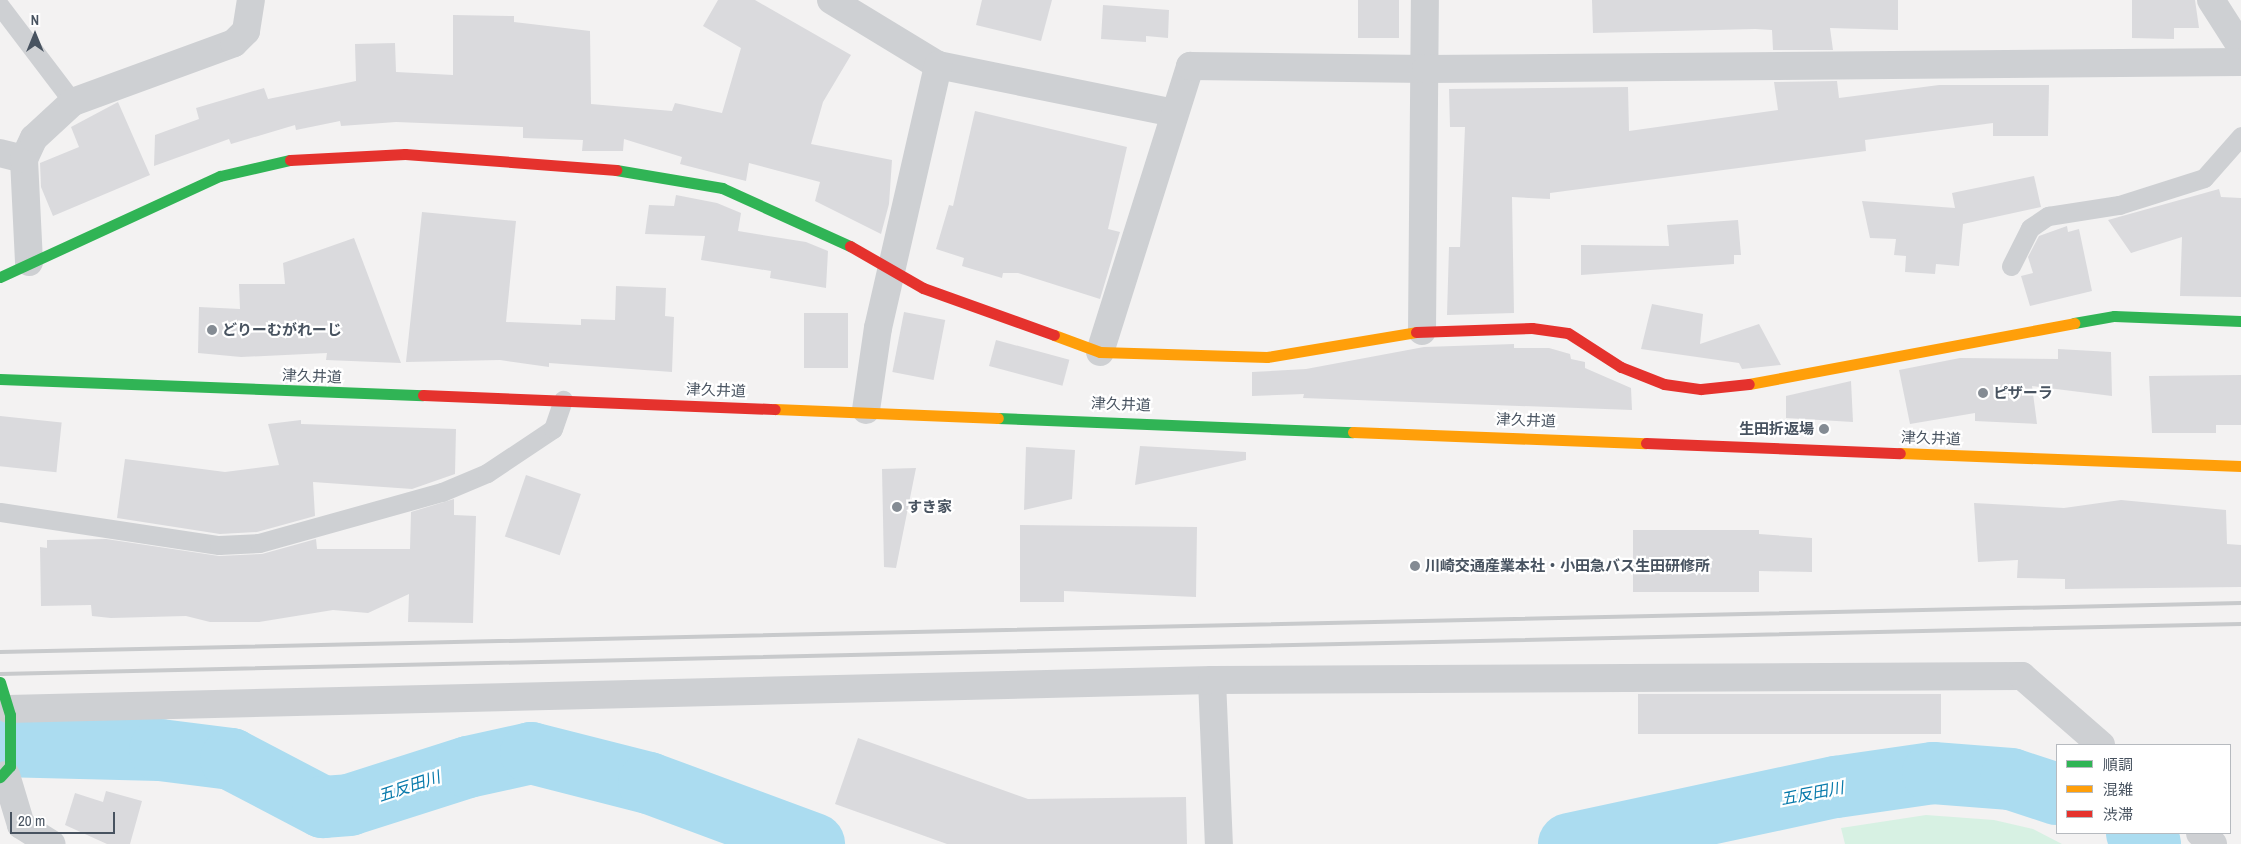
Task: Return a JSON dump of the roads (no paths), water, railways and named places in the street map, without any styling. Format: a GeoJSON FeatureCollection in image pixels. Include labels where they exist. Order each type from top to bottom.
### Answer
{"type":"FeatureCollection","features":[{"type":"Feature","properties":{"kind":"street"},"geometry":{"type":"LineString","coordinates":[[29,262],[12,156],[73,102],[234,43],[246,31],[252,0]]}},
{"type":"Feature","properties":{"kind":"street"},"geometry":{"type":"LineString","coordinates":[[831,0],[938,65],[1174,113]]}},
{"type":"Feature","properties":{"kind":"street"},"geometry":{"type":"LineString","coordinates":[[1422,331],[1426,69],[1425,0]]}},
{"type":"Feature","properties":{"kind":"street"},"geometry":{"type":"LineString","coordinates":[[2211,0],[2241,47]]}},
{"type":"Feature","properties":{"kind":"street"},"geometry":{"type":"LineString","coordinates":[[1100,352],[1190,66],[1426,69],[2241,62]]}},
{"type":"Feature","properties":{"kind":"street"},"geometry":{"type":"LineString","coordinates":[[866,410],[891,273],[938,65]]}},
{"type":"Feature","properties":{"kind":"street"},"geometry":{"type":"LineString","coordinates":[[0,277],[29,262],[220,176],[285,160],[405,154],[636,172],[722,188],[835,236],[891,273],[1100,352],[1267,357],[1422,331],[1532,328],[1568,333],[1621,367],[1664,384],[1701,389],[1785,380],[1930,348],[2114,316],[2241,321]]}},
{"type":"Feature","properties":{"kind":"street","name":"津久井道"},"geometry":{"type":"LineString","coordinates":[[0,379],[866,410],[2241,466]]}},
{"type":"Feature","properties":{"kind":"street"},"geometry":{"type":"LineString","coordinates":[[9,712],[1212,680],[2022,676],[2100,744]]}},
{"type":"Feature","properties":{"kind":"street"},"geometry":{"type":"LineString","coordinates":[[1212,680],[1219,844]]}},
{"type":"Feature","properties":{"kind":"street"},"geometry":{"type":"LineString","coordinates":[[0,682],[9,712],[5,773],[22,825],[51,844]]}},
{"type":"Feature","properties":{"kind":"street"},"geometry":{"type":"LineString","coordinates":[[2201,834],[2213,844]]}},
{"type":"Feature","properties":{"kind":"lane"},"geometry":{"type":"LineString","coordinates":[[0,6],[73,102]]}},
{"type":"Feature","properties":{"kind":"lane"},"geometry":{"type":"LineString","coordinates":[[2011,266],[2030,228],[2048,216],[2119,205],[2204,178],[2241,136]]}},
{"type":"Feature","properties":{"kind":"lane"},"geometry":{"type":"LineString","coordinates":[[0,512],[219,546],[259,543],[442,492],[487,474],[552,429],[564,400]]}},
{"type":"Feature","properties":{"kind":"waterway","name":"五反田川"},"geometry":{"type":"LineString","coordinates":[[0,746],[160,750],[231,759],[323,807],[349,805],[468,767],[531,753],[649,783],[814,844]]}},
{"type":"Feature","properties":{"kind":"waterway","name":"五反田川"},"geometry":{"type":"LineString","coordinates":[[1569,844],[1836,787],[1933,773],[2011,779],[2056,794]]}},
{"type":"Feature","properties":{"kind":"waterway","name":"五反田川"},"geometry":{"type":"LineString","coordinates":[[2138,834],[2150,844]]}},
{"type":"Feature","properties":{"kind":"railway"},"geometry":{"type":"LineString","coordinates":[[0,652],[2241,603]]}},
{"type":"Feature","properties":{"kind":"railway"},"geometry":{"type":"LineString","coordinates":[[0,674],[2241,624]]}},
{"type":"Feature","properties":{"kind":"place","name":"どりーむがれーじ"},"geometry":{"type":"Point","coordinates":[212,330]}},
{"type":"Feature","properties":{"kind":"place","name":"ピザーラ"},"geometry":{"type":"Point","coordinates":[1983,393]}},
{"type":"Feature","properties":{"kind":"place","name":"生田折返場"},"geometry":{"type":"Point","coordinates":[1824,429]}},
{"type":"Feature","properties":{"kind":"place","name":"すき家"},"geometry":{"type":"Point","coordinates":[897,507]}},
{"type":"Feature","properties":{"kind":"place","name":"川崎交通産業本社・小田急バス生田研修所"},"geometry":{"type":"Point","coordinates":[1415,566]}}]}
